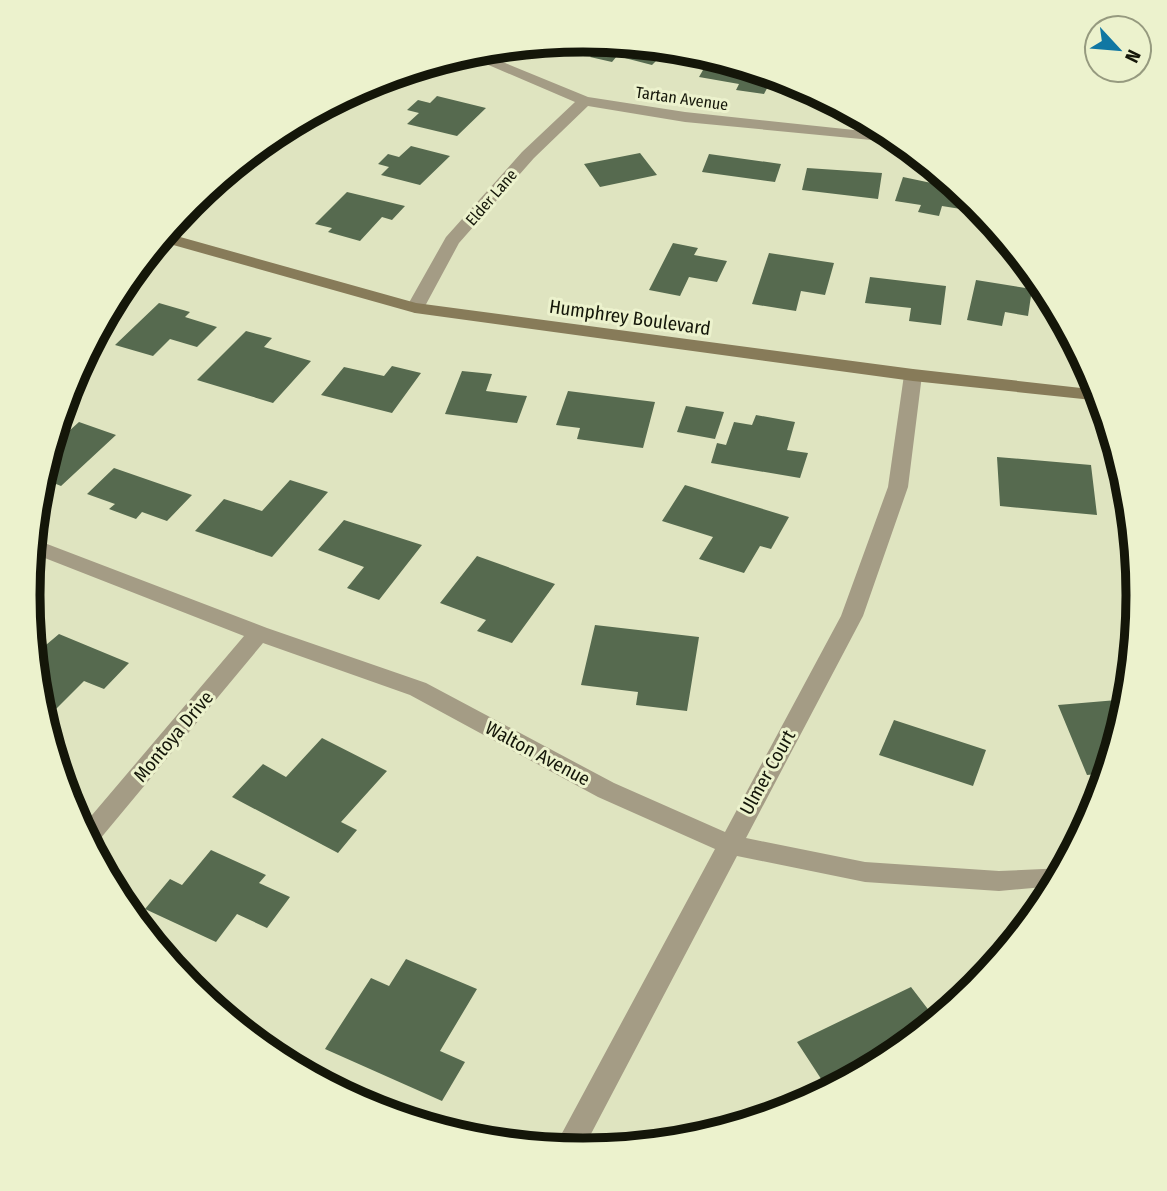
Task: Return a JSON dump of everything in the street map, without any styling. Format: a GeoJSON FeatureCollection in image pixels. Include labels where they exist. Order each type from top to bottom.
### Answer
{"type":"FeatureCollection","features":[{"type":"Feature","properties":{"kind":"street","name":"Tartan Avenue"},"geometry":{"type":"LineString","coordinates":[[490,61],[585,101],[685,117],[873,136]]}},
{"type":"Feature","properties":{"kind":"street","name":"Elder Lane"},"geometry":{"type":"LineString","coordinates":[[415,308],[452,241],[528,155],[585,101]]}},
{"type":"Feature","properties":{"kind":"street","name":"Humphrey Boulevard"},"geometry":{"type":"LineString","coordinates":[[173,240],[415,308],[913,375],[1088,394]]}},
{"type":"Feature","properties":{"kind":"street","name":"Ulmer Court"},"geometry":{"type":"LineString","coordinates":[[573,1139],[728,844],[852,616],[898,487],[913,375]]}},
{"type":"Feature","properties":{"kind":"street","name":"Walton Avenue"},"geometry":{"type":"LineString","coordinates":[[42,550],[259,633],[418,689],[606,790],[728,844],[866,872],[999,881],[1048,877]]}},
{"type":"Feature","properties":{"kind":"street","name":"Montoya Drive"},"geometry":{"type":"LineString","coordinates":[[93,829],[259,633]]}},
{"type":"Feature","properties":{"kind":"building"},"geometry":{"type":"Polygon","coordinates":[[[595,52],[659,58],[652,65],[617,56],[612,62],[590,57],[595,52]]]}},
{"type":"Feature","properties":{"kind":"building"},"geometry":{"type":"Polygon","coordinates":[[[705,67],[769,85],[764,94],[736,90],[739,84],[699,77],[705,67]]]}},
{"type":"Feature","properties":{"kind":"building"},"geometry":{"type":"Polygon","coordinates":[[[437,96],[486,108],[457,136],[407,124],[419,113],[407,110],[418,100],[430,103],[437,96]]]}},
{"type":"Feature","properties":{"kind":"building"},"geometry":{"type":"Polygon","coordinates":[[[411,146],[450,156],[420,185],[381,175],[389,167],[378,164],[388,154],[399,157],[411,146]]]}},
{"type":"Feature","properties":{"kind":"building"},"geometry":{"type":"Polygon","coordinates":[[[640,153],[657,175],[600,187],[584,164],[640,153]]]}},
{"type":"Feature","properties":{"kind":"building"},"geometry":{"type":"Polygon","coordinates":[[[709,154],[781,164],[775,182],[702,172],[709,154]]]}},
{"type":"Feature","properties":{"kind":"building"},"geometry":{"type":"Polygon","coordinates":[[[807,168],[882,173],[878,199],[802,190],[807,168]]]}},
{"type":"Feature","properties":{"kind":"building"},"geometry":{"type":"Polygon","coordinates":[[[903,177],[939,185],[967,210],[942,206],[939,216],[918,212],[921,205],[895,201],[903,177]]]}},
{"type":"Feature","properties":{"kind":"building"},"geometry":{"type":"Polygon","coordinates":[[[347,192],[405,206],[392,220],[382,217],[360,241],[328,232],[332,228],[315,224],[347,192]]]}},
{"type":"Feature","properties":{"kind":"building"},"geometry":{"type":"Polygon","coordinates":[[[673,243],[698,248],[694,255],[727,261],[717,282],[689,277],[680,296],[649,290],[673,243]]]}},
{"type":"Feature","properties":{"kind":"building"},"geometry":{"type":"Polygon","coordinates":[[[769,253],[834,263],[825,295],[801,291],[796,311],[752,304],[769,253]]]}},
{"type":"Feature","properties":{"kind":"building"},"geometry":{"type":"Polygon","coordinates":[[[870,277],[946,286],[941,325],[909,321],[911,308],[865,303],[870,277]]]}},
{"type":"Feature","properties":{"kind":"building"},"geometry":{"type":"Polygon","coordinates":[[[976,280],[1032,290],[1028,316],[1005,312],[1002,326],[967,320],[976,280]]]}},
{"type":"Feature","properties":{"kind":"building"},"geometry":{"type":"Polygon","coordinates":[[[159,303],[190,312],[185,317],[217,327],[197,347],[170,339],[153,356],[115,345],[159,303]]]}},
{"type":"Feature","properties":{"kind":"building"},"geometry":{"type":"Polygon","coordinates":[[[246,331],[272,338],[264,347],[311,361],[273,403],[197,380],[246,331]]]}},
{"type":"Feature","properties":{"kind":"building"},"geometry":{"type":"Polygon","coordinates":[[[392,366],[421,373],[392,413],[321,395],[344,367],[384,376],[392,366]]]}},
{"type":"Feature","properties":{"kind":"building"},"geometry":{"type":"Polygon","coordinates":[[[462,371],[492,374],[486,391],[527,396],[517,423],[445,414],[462,371]]]}},
{"type":"Feature","properties":{"kind":"building"},"geometry":{"type":"Polygon","coordinates":[[[568,391],[655,402],[643,448],[577,439],[580,428],[556,425],[568,391]]]}},
{"type":"Feature","properties":{"kind":"building"},"geometry":{"type":"Polygon","coordinates":[[[686,406],[724,412],[715,439],[677,432],[686,406]]]}},
{"type":"Feature","properties":{"kind":"building"},"geometry":{"type":"Polygon","coordinates":[[[756,415],[795,422],[787,450],[808,453],[800,478],[711,463],[717,443],[726,445],[734,422],[752,425],[756,415]]]}},
{"type":"Feature","properties":{"kind":"building"},"geometry":{"type":"Polygon","coordinates":[[[79,422],[116,435],[61,486],[53,483],[66,430],[69,431],[79,422]]]}},
{"type":"Feature","properties":{"kind":"building"},"geometry":{"type":"Polygon","coordinates":[[[997,457],[1091,465],[1097,515],[1000,506],[997,457]]]}},
{"type":"Feature","properties":{"kind":"building"},"geometry":{"type":"Polygon","coordinates":[[[114,468],[192,495],[167,521],[142,512],[136,519],[109,509],[115,504],[87,494],[114,468]]]}},
{"type":"Feature","properties":{"kind":"building"},"geometry":{"type":"Polygon","coordinates":[[[290,480],[328,492],[272,557],[195,531],[224,499],[262,511],[290,480]]]}},
{"type":"Feature","properties":{"kind":"building"},"geometry":{"type":"Polygon","coordinates":[[[685,485],[789,517],[771,549],[760,546],[744,573],[699,559],[713,537],[662,521],[685,485]]]}},
{"type":"Feature","properties":{"kind":"building"},"geometry":{"type":"Polygon","coordinates":[[[344,520],[422,545],[379,600],[347,588],[364,567],[318,550],[344,520]]]}},
{"type":"Feature","properties":{"kind":"building"},"geometry":{"type":"Polygon","coordinates":[[[477,556],[555,584],[512,643],[477,631],[486,620],[440,603],[477,556]]]}},
{"type":"Feature","properties":{"kind":"building"},"geometry":{"type":"Polygon","coordinates":[[[595,625],[699,637],[687,711],[636,705],[638,692],[581,685],[595,625]]]}},
{"type":"Feature","properties":{"kind":"building"},"geometry":{"type":"Polygon","coordinates":[[[59,634],[129,663],[104,689],[84,681],[53,712],[43,648],[59,634]]]}},
{"type":"Feature","properties":{"kind":"building"},"geometry":{"type":"Polygon","coordinates":[[[1116,700],[1096,774],[1087,775],[1058,705],[1116,700]]]}},
{"type":"Feature","properties":{"kind":"building"},"geometry":{"type":"Polygon","coordinates":[[[894,720],[986,750],[973,786],[879,755],[894,720]]]}},
{"type":"Feature","properties":{"kind":"building"},"geometry":{"type":"Polygon","coordinates":[[[322,738],[387,771],[341,822],[357,830],[338,853],[232,797],[263,764],[286,777],[322,738]]]}},
{"type":"Feature","properties":{"kind":"building"},"geometry":{"type":"Polygon","coordinates":[[[211,850],[266,875],[259,883],[290,897],[267,928],[237,914],[216,942],[145,909],[170,879],[182,885],[211,850]]]}},
{"type":"Feature","properties":{"kind":"building"},"geometry":{"type":"Polygon","coordinates":[[[406,959],[477,989],[440,1051],[465,1062],[442,1101],[325,1049],[371,978],[389,986],[406,959]]]}},
{"type":"Feature","properties":{"kind":"building"},"geometry":{"type":"Polygon","coordinates":[[[911,987],[931,1013],[885,1047],[824,1083],[797,1042],[911,987]]]}}]}
